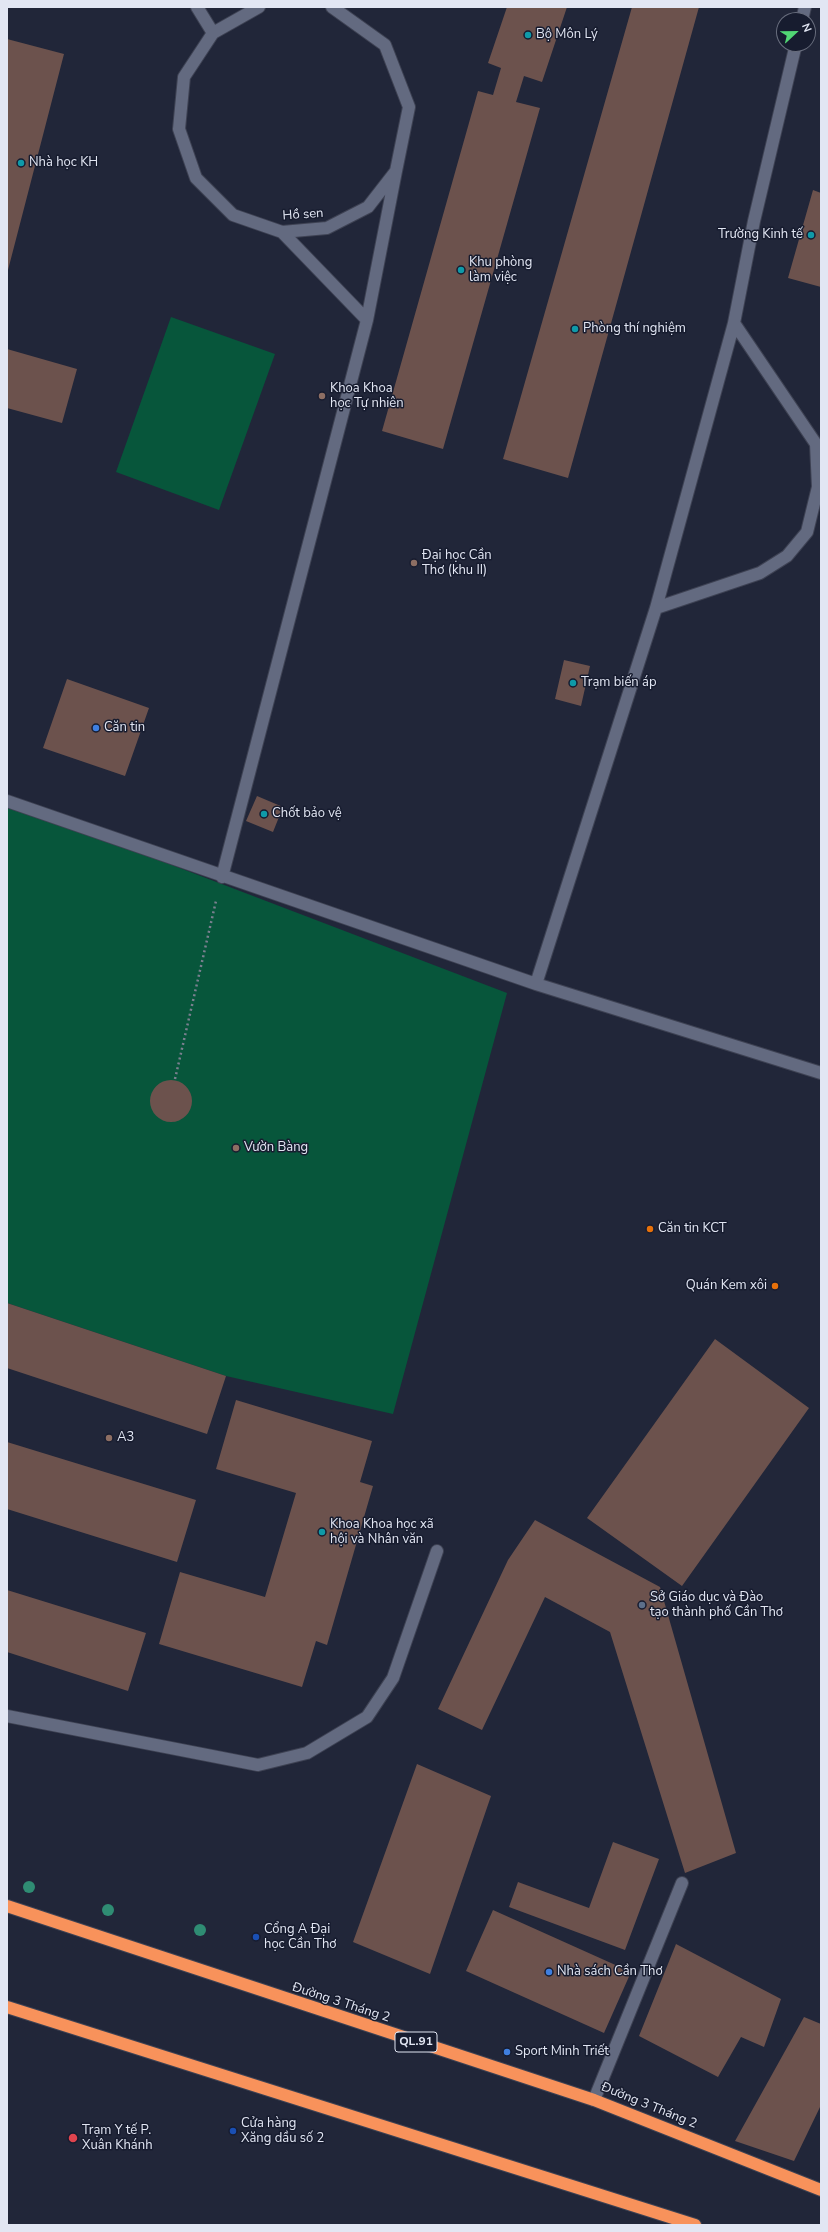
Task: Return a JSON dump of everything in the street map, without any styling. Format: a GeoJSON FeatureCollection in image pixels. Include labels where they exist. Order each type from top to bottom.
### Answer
{"type":"FeatureCollection","features":[{"type":"Feature","properties":{"kind":"highway","name":"Đường 3 Tháng 2"},"geometry":{"type":"LineString","coordinates":[[7,1906],[594,2100],[821,2190]]}},
{"type":"Feature","properties":{"kind":"highway"},"geometry":{"type":"LineString","coordinates":[[7,2007],[695,2225]]}},
{"type":"Feature","properties":{"kind":"street"},"geometry":{"type":"LineString","coordinates":[[197,7],[212,33]]}},
{"type":"Feature","properties":{"kind":"street","name":"Hồ sen"},"geometry":{"type":"LineString","coordinates":[[259,7],[212,33],[184,77],[179,129],[196,178],[233,215],[282,232],[327,228],[368,207],[396,171],[409,107],[404,93],[385,45],[332,7]]}},
{"type":"Feature","properties":{"kind":"street"},"geometry":{"type":"LineString","coordinates":[[536,984],[656,608],[734,323],[754,221],[794,52]]}},
{"type":"Feature","properties":{"kind":"street"},"geometry":{"type":"LineString","coordinates":[[222,877],[367,320],[396,171]]}},
{"type":"Feature","properties":{"kind":"street"},"geometry":{"type":"LineString","coordinates":[[282,232],[367,320]]}},
{"type":"Feature","properties":{"kind":"street"},"geometry":{"type":"LineString","coordinates":[[656,608],[760,573],[787,556],[807,532],[818,487],[816,444],[734,323]]}},
{"type":"Feature","properties":{"kind":"street"},"geometry":{"type":"LineString","coordinates":[[7,801],[222,877],[536,984],[821,1073]]}},
{"type":"Feature","properties":{"kind":"street"},"geometry":{"type":"LineString","coordinates":[[7,1716],[258,1765],[307,1753],[367,1717],[393,1678],[437,1551]]}},
{"type":"Feature","properties":{"kind":"street"},"geometry":{"type":"LineString","coordinates":[[594,2100],[682,1884]]}},
{"type":"Feature","properties":{"kind":"path"},"geometry":{"type":"LineString","coordinates":[[175,1079],[222,877]]}},
{"type":"Feature","properties":{"kind":"green space"},"geometry":{"type":"Polygon","coordinates":[[[171,317],[275,354],[219,510],[116,472],[171,317]]]}},
{"type":"Feature","properties":{"kind":"green space","name":"Vườn Bàng"},"geometry":{"type":"Polygon","coordinates":[[[7,802],[507,993],[393,1414],[226,1376],[7,1303],[7,802]]]}},
{"type":"Feature","properties":{"kind":"building","name":"Khu phòng làm việc"},"geometry":{"type":"Polygon","coordinates":[[[507,7],[567,7],[542,82],[524,76],[516,102],[540,108],[443,449],[382,431],[478,91],[493,95],[501,68],[488,63],[507,7]]]}},
{"type":"Feature","properties":{"kind":"building","name":"Phòng thí nghiệm"},"geometry":{"type":"Polygon","coordinates":[[[632,7],[699,7],[568,478],[503,459],[632,7]]]}},
{"type":"Feature","properties":{"kind":"building","name":"Nhà học KH"},"geometry":{"type":"Polygon","coordinates":[[[7,39],[64,54],[8,270],[7,270],[7,39]]]}},
{"type":"Feature","properties":{"kind":"building","name":"Trường Kinh tế"},"geometry":{"type":"Polygon","coordinates":[[[813,190],[821,193],[821,287],[788,278],[813,190]]]}},
{"type":"Feature","properties":{"kind":"building"},"geometry":{"type":"Polygon","coordinates":[[[7,349],[77,369],[62,423],[7,408],[7,349]]]}},
{"type":"Feature","properties":{"kind":"building","name":"Trạm biến áp"},"geometry":{"type":"Polygon","coordinates":[[[564,660],[590,666],[581,706],[555,699],[564,660]]]}},
{"type":"Feature","properties":{"kind":"building","name":"Căn tin"},"geometry":{"type":"Polygon","coordinates":[[[67,679],[149,708],[125,776],[43,748],[67,679]]]}},
{"type":"Feature","properties":{"kind":"building","name":"Chốt bảo vệ"},"geometry":{"type":"Polygon","coordinates":[[[257,796],[283,807],[273,832],[246,821],[257,796]]]}},
{"type":"Feature","properties":{"kind":"building"},"geometry":{"type":"Polygon","coordinates":[[[167,1080],[175,1080],[183,1083],[189,1089],[192,1101],[189,1113],[183,1119],[175,1122],[167,1122],[159,1119],[153,1113],[150,1105],[150,1097],[153,1089],[159,1083],[167,1080]]]}},
{"type":"Feature","properties":{"kind":"building"},"geometry":{"type":"Polygon","coordinates":[[[7,1303],[226,1376],[207,1434],[7,1368],[7,1303]]]}},
{"type":"Feature","properties":{"kind":"building"},"geometry":{"type":"Polygon","coordinates":[[[715,1339],[809,1408],[682,1586],[587,1518],[715,1339]]]}},
{"type":"Feature","properties":{"kind":"building","name":"Khoa Khoa học xã hội và Nhân văn"},"geometry":{"type":"Polygon","coordinates":[[[236,1400],[372,1441],[360,1482],[373,1486],[327,1645],[316,1641],[302,1687],[159,1644],[180,1572],[265,1597],[296,1493],[216,1469],[236,1400]]]}},
{"type":"Feature","properties":{"kind":"building"},"geometry":{"type":"Polygon","coordinates":[[[7,1442],[196,1500],[177,1562],[7,1509],[7,1442]]]}},
{"type":"Feature","properties":{"kind":"building"},"geometry":{"type":"Polygon","coordinates":[[[535,1520],[660,1587],[736,1853],[685,1873],[610,1632],[545,1597],[482,1730],[438,1709],[508,1560],[535,1520]]]}},
{"type":"Feature","properties":{"kind":"building"},"geometry":{"type":"Polygon","coordinates":[[[7,1590],[146,1633],[128,1691],[7,1652],[7,1590]]]}},
{"type":"Feature","properties":{"kind":"building"},"geometry":{"type":"Polygon","coordinates":[[[417,1764],[491,1796],[430,1974],[353,1942],[417,1764]]]}},
{"type":"Feature","properties":{"kind":"building"},"geometry":{"type":"Polygon","coordinates":[[[613,1842],[659,1859],[625,1950],[509,1907],[518,1882],[589,1908],[613,1842]]]}},
{"type":"Feature","properties":{"kind":"building","name":"Nhà sách Cần Thơ"},"geometry":{"type":"Polygon","coordinates":[[[493,1910],[631,1972],[604,2033],[466,1971],[493,1910]]]}},
{"type":"Feature","properties":{"kind":"building"},"geometry":{"type":"Polygon","coordinates":[[[676,1944],[781,1999],[764,2047],[741,2037],[718,2077],[639,2036],[676,1944]]]}},
{"type":"Feature","properties":{"kind":"building"},"geometry":{"type":"Polygon","coordinates":[[[804,2017],[821,2024],[821,2105],[794,2161],[735,2141],[804,2017]]]}},
{"type":"Feature","properties":{"kind":"place","name":"Bộ Môn Lý"},"geometry":{"type":"Point","coordinates":[528,35]}},
{"type":"Feature","properties":{"kind":"place","name":"Nhà học KH"},"geometry":{"type":"Point","coordinates":[21,163]}},
{"type":"Feature","properties":{"kind":"place","name":"Trường Kinh tế"},"geometry":{"type":"Point","coordinates":[811,235]}},
{"type":"Feature","properties":{"kind":"place","name":"Khu phòng làm việc"},"geometry":{"type":"Point","coordinates":[461,270]}},
{"type":"Feature","properties":{"kind":"place","name":"Phòng thí nghiệm"},"geometry":{"type":"Point","coordinates":[575,329]}},
{"type":"Feature","properties":{"kind":"place","name":"Khoa Khoa học Tự nhiên"},"geometry":{"type":"Point","coordinates":[322,396]}},
{"type":"Feature","properties":{"kind":"place","name":"Đại học Cần Thơ (khu II)"},"geometry":{"type":"Point","coordinates":[414,563]}},
{"type":"Feature","properties":{"kind":"place","name":"Trạm biến áp"},"geometry":{"type":"Point","coordinates":[573,683]}},
{"type":"Feature","properties":{"kind":"place","name":"Căn tin"},"geometry":{"type":"Point","coordinates":[96,728]}},
{"type":"Feature","properties":{"kind":"place","name":"Chốt bảo vệ"},"geometry":{"type":"Point","coordinates":[264,814]}},
{"type":"Feature","properties":{"kind":"place","name":"Vườn Bàng"},"geometry":{"type":"Point","coordinates":[236,1148]}},
{"type":"Feature","properties":{"kind":"place","name":"Căn tin KCT"},"geometry":{"type":"Point","coordinates":[650,1229]}},
{"type":"Feature","properties":{"kind":"place","name":"Quán Kem xôi"},"geometry":{"type":"Point","coordinates":[775,1286]}},
{"type":"Feature","properties":{"kind":"place","name":"A3"},"geometry":{"type":"Point","coordinates":[109,1438]}},
{"type":"Feature","properties":{"kind":"place","name":"Khoa Khoa học xã hội và Nhân văn"},"geometry":{"type":"Point","coordinates":[322,1532]}},
{"type":"Feature","properties":{"kind":"place","name":"Sở Giáo dục và Đào tạo thành phố Cần Thơ"},"geometry":{"type":"Point","coordinates":[642,1605]}},
{"type":"Feature","properties":{"kind":"place","name":"Cổng A Đại học Cần Thơ"},"geometry":{"type":"Point","coordinates":[256,1937]}},
{"type":"Feature","properties":{"kind":"place","name":"Nhà sách Cần Thơ"},"geometry":{"type":"Point","coordinates":[549,1972]}},
{"type":"Feature","properties":{"kind":"place","name":"Sport Minh Triết"},"geometry":{"type":"Point","coordinates":[507,2052]}},
{"type":"Feature","properties":{"kind":"place","name":"Cửa hàng Xăng dầu số 2"},"geometry":{"type":"Point","coordinates":[233,2131]}},
{"type":"Feature","properties":{"kind":"place","name":"Trạm Y tế P. Xuân Khánh"},"geometry":{"type":"Point","coordinates":[73,2138]}}]}
